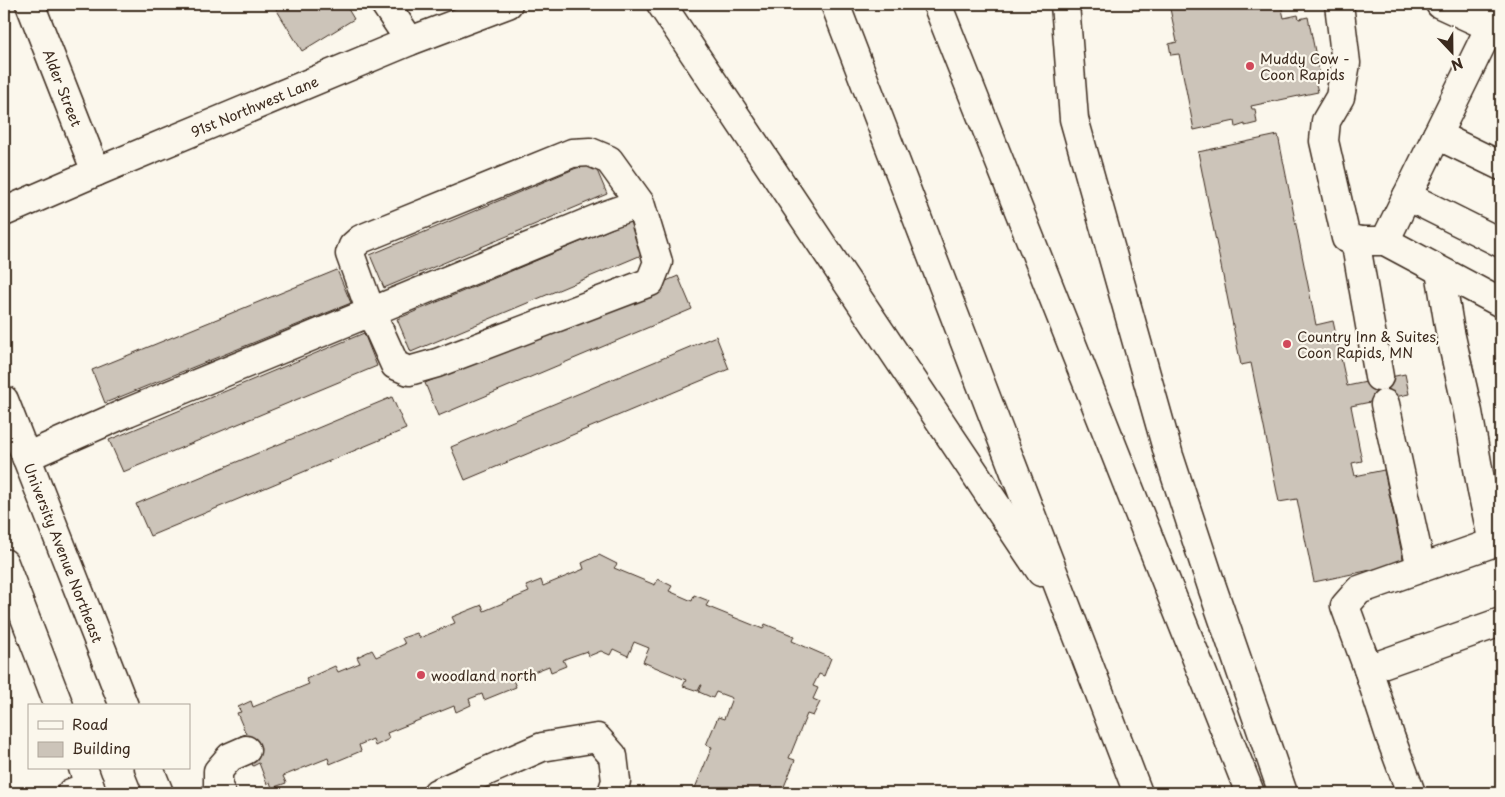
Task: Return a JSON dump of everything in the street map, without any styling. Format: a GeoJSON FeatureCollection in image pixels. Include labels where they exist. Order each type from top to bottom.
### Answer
{"type":"FeatureCollection","features":[{"type":"Feature","properties":{"kind":"main road","name":"Alder Street"},"geometry":{"type":"LineString","coordinates":[[30,4],[96,172]]}},
{"type":"Feature","properties":{"kind":"main road"},"geometry":{"type":"LineString","coordinates":[[385,4],[410,41]]}},
{"type":"Feature","properties":{"kind":"main road","name":"91st Northwest Lane"},"geometry":{"type":"LineString","coordinates":[[4,212],[410,41],[508,4]]}},
{"type":"Feature","properties":{"kind":"main road"},"geometry":{"type":"LineString","coordinates":[[661,4],[1069,613]]}},
{"type":"Feature","properties":{"kind":"main road"},"geometry":{"type":"LineString","coordinates":[[835,4],[1138,793]]}},
{"type":"Feature","properties":{"kind":"main road"},"geometry":{"type":"LineString","coordinates":[[937,4],[1250,793]]}},
{"type":"Feature","properties":{"kind":"main road"},"geometry":{"type":"LineString","coordinates":[[1065,4],[1074,119],[1169,456],[1283,793]]}},
{"type":"Feature","properties":{"kind":"main road"},"geometry":{"type":"LineString","coordinates":[[1339,4],[1346,64],[1340,97],[1326,121],[1324,141],[1346,238],[1372,241],[1440,271],[1501,303]]}},
{"type":"Feature","properties":{"kind":"main road"},"geometry":{"type":"LineString","coordinates":[[1379,377],[1357,251],[1372,241],[1407,196],[1494,15],[1440,4]]}},
{"type":"Feature","properties":{"kind":"main road"},"geometry":{"type":"LineString","coordinates":[[1437,135],[1501,166]]}},
{"type":"Feature","properties":{"kind":"main road"},"geometry":{"type":"LineString","coordinates":[[590,152],[609,160],[640,203],[658,262],[650,282],[437,363],[409,371],[395,365],[371,312],[350,254],[354,246],[361,239],[572,153],[590,152]]}},
{"type":"Feature","properties":{"kind":"main road"},"geometry":{"type":"LineString","coordinates":[[1407,196],[1501,243]]}},
{"type":"Feature","properties":{"kind":"main road"},"geometry":{"type":"LineString","coordinates":[[26,457],[128,412],[606,215],[640,203]]}},
{"type":"Feature","properties":{"kind":"main road"},"geometry":{"type":"LineString","coordinates":[[1411,793],[1346,606],[1359,590],[1497,541],[1482,491],[1468,412],[1450,332],[1440,271]]}},
{"type":"Feature","properties":{"kind":"main road","name":"University Avenue Northeast"},"geometry":{"type":"LineString","coordinates":[[4,400],[123,704]]}},
{"type":"Feature","properties":{"kind":"main road"},"geometry":{"type":"LineString","coordinates":[[1385,404],[1421,568]]}},
{"type":"Feature","properties":{"kind":"main road"},"geometry":{"type":"LineString","coordinates":[[4,563],[57,704]]}},
{"type":"Feature","properties":{"kind":"main road"},"geometry":{"type":"LineString","coordinates":[[1368,669],[1501,622]]}},
{"type":"Feature","properties":{"kind":"main road"},"geometry":{"type":"LineString","coordinates":[[451,791],[542,747],[597,738],[613,756],[616,781],[612,793]]}},
{"type":"Feature","properties":{"kind":"main road"},"geometry":{"type":"LineString","coordinates":[[221,793],[218,787],[218,771],[230,757],[246,750]]}},
{"type":"Feature","properties":{"kind":"main road"},"geometry":{"type":"LineString","coordinates":[[150,770],[159,793]]}},
{"type":"Feature","properties":{"kind":"building"},"geometry":{"type":"Polygon","coordinates":[[[273,4],[345,4],[354,19],[302,51],[273,4]]]}},
{"type":"Feature","properties":{"kind":"building","name":"Muddy Cow - Coon Rapids"},"geometry":{"type":"Polygon","coordinates":[[[1169,4],[1226,4],[1227,6],[1238,4],[1277,4],[1281,5],[1284,18],[1298,15],[1299,19],[1308,17],[1320,76],[1314,76],[1318,92],[1251,106],[1252,109],[1255,109],[1257,123],[1236,127],[1235,121],[1194,130],[1179,54],[1171,55],[1169,44],[1177,42],[1169,4]]]}},
{"type":"Feature","properties":{"kind":"building","name":"Country Inn & Suites, Coon Rapids, MN"},"geometry":{"type":"Polygon","coordinates":[[[1278,135],[1316,325],[1333,321],[1347,386],[1405,374],[1409,394],[1351,406],[1362,461],[1352,463],[1355,476],[1384,470],[1404,563],[1314,582],[1297,499],[1279,502],[1251,363],[1241,365],[1198,152],[1278,135]]]}},
{"type":"Feature","properties":{"kind":"building"},"geometry":{"type":"Polygon","coordinates":[[[593,161],[607,194],[384,288],[370,255],[593,161]]]}},
{"type":"Feature","properties":{"kind":"building"},"geometry":{"type":"Polygon","coordinates":[[[630,221],[644,254],[411,352],[397,319],[630,221]]]}},
{"type":"Feature","properties":{"kind":"building"},"geometry":{"type":"Polygon","coordinates":[[[337,270],[351,303],[105,403],[92,370],[337,270]]]}},
{"type":"Feature","properties":{"kind":"building"},"geometry":{"type":"Polygon","coordinates":[[[678,276],[692,309],[438,416],[425,383],[678,276]]]}},
{"type":"Feature","properties":{"kind":"building"},"geometry":{"type":"Polygon","coordinates":[[[364,333],[377,366],[123,472],[109,440],[364,333]]]}},
{"type":"Feature","properties":{"kind":"building"},"geometry":{"type":"Polygon","coordinates":[[[716,336],[729,369],[465,480],[451,447],[716,336]]]}},
{"type":"Feature","properties":{"kind":"building"},"geometry":{"type":"Polygon","coordinates":[[[392,397],[406,429],[150,536],[136,504],[392,397]]]}},
{"type":"Feature","properties":{"kind":"building","name":"woodland north"},"geometry":{"type":"Polygon","coordinates":[[[599,555],[617,564],[614,568],[655,585],[658,579],[672,586],[669,591],[692,601],[694,595],[709,601],[706,606],[763,629],[765,624],[794,636],[792,641],[831,658],[824,676],[819,674],[813,686],[818,688],[813,699],[820,702],[813,716],[807,714],[789,758],[795,760],[783,789],[777,787],[775,793],[693,793],[712,747],[706,745],[718,717],[724,719],[732,698],[716,692],[713,698],[699,692],[702,685],[698,691],[683,686],[686,680],[643,662],[649,648],[634,642],[628,656],[613,649],[610,655],[601,651],[589,656],[587,651],[567,658],[563,660],[566,666],[551,672],[549,666],[513,680],[516,687],[484,700],[482,694],[469,699],[471,705],[456,712],[454,706],[387,733],[389,739],[375,746],[373,739],[359,745],[361,751],[330,764],[328,758],[283,776],[286,783],[272,788],[270,782],[267,784],[259,763],[253,766],[240,736],[246,734],[237,713],[241,712],[238,707],[251,701],[253,707],[309,684],[306,679],[335,666],[338,672],[360,663],[357,657],[372,650],[376,657],[405,644],[402,638],[417,633],[420,638],[455,623],[452,617],[482,605],[484,611],[529,592],[526,586],[541,580],[543,586],[584,569],[582,563],[599,555]]]}},
{"type":"Feature","properties":{"kind":"place","name":"Muddy Cow - Coon Rapids"},"geometry":{"type":"Point","coordinates":[1250,66]}},
{"type":"Feature","properties":{"kind":"place","name":"Country Inn & Suites, Coon Rapids, MN"},"geometry":{"type":"Point","coordinates":[1287,344]}},
{"type":"Feature","properties":{"kind":"place","name":"woodland north"},"geometry":{"type":"Point","coordinates":[421,675]}}]}
